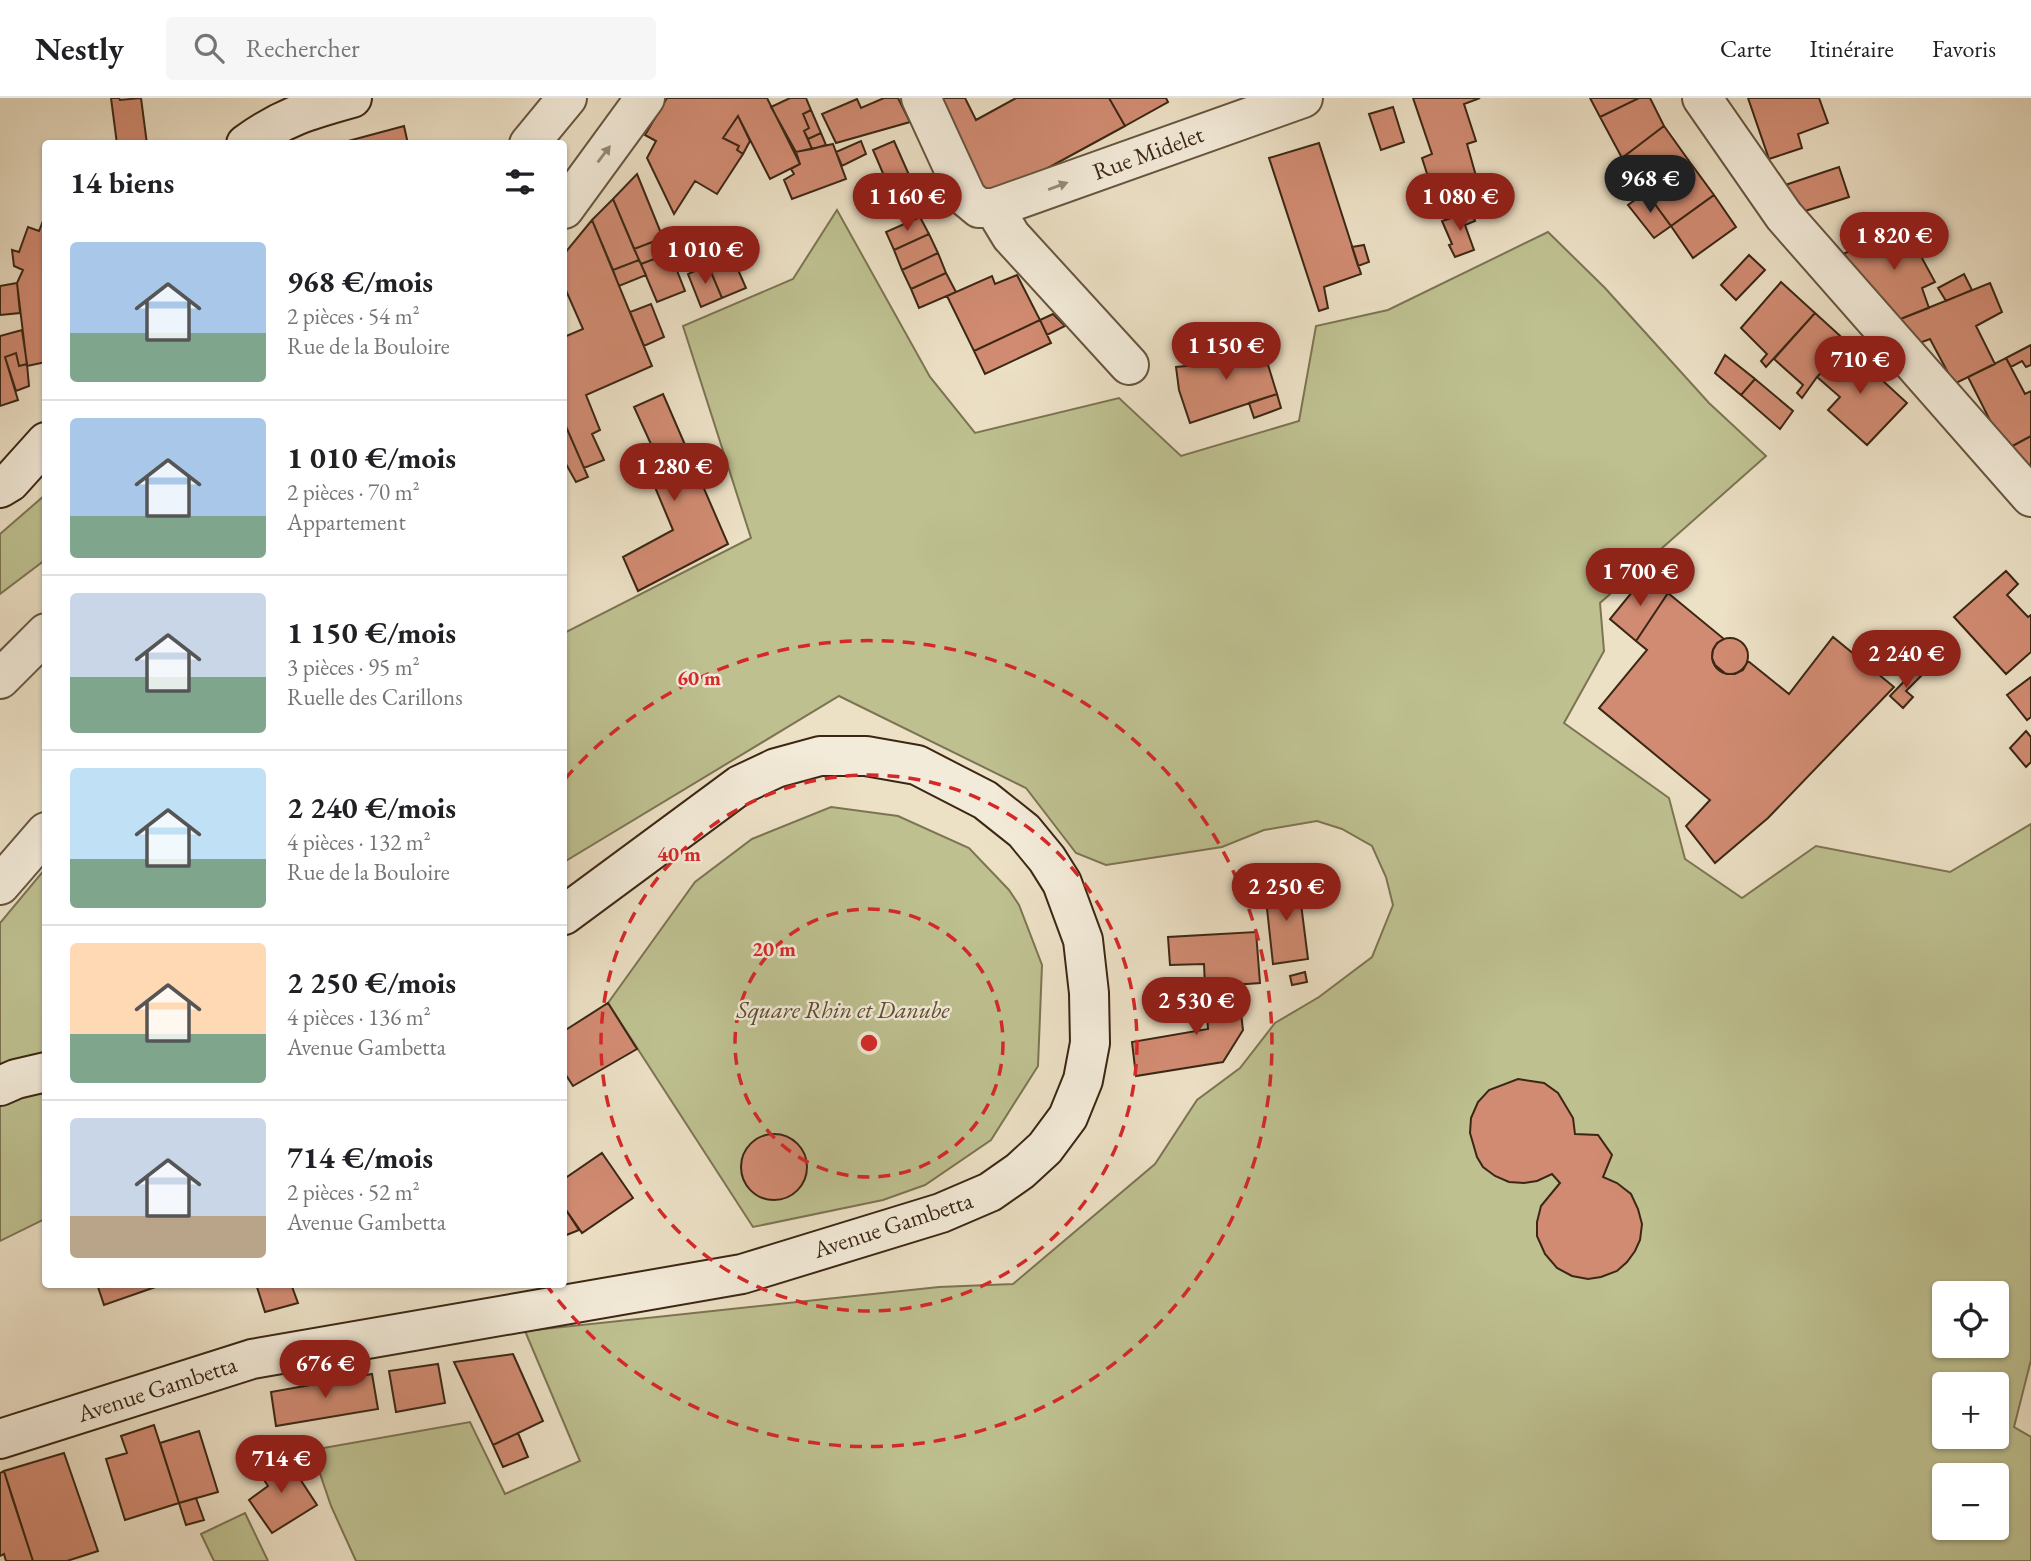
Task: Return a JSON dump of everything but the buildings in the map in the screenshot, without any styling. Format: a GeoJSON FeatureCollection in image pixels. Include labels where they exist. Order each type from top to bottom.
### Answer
{"type":"FeatureCollection","features":[{"type":"Feature","properties":{"kind":"main road"},"geometry":{"type":"LineString","coordinates":[[251,140],[298,113],[352,98]]}},
{"type":"Feature","properties":{"kind":"main road"},"geometry":{"type":"LineString","coordinates":[[532,140],[567,98]]}},
{"type":"Feature","properties":{"kind":"main road"},"geometry":{"type":"LineString","coordinates":[[567,205],[645,98]]}},
{"type":"Feature","properties":{"kind":"main road"},"geometry":{"type":"LineString","coordinates":[[920,98],[967,198],[979,208],[994,208],[1011,236],[1129,365]]}},
{"type":"Feature","properties":{"kind":"main road","name":"Rue Midelet"},"geometry":{"type":"LineString","coordinates":[[994,208],[1303,98]]}},
{"type":"Feature","properties":{"kind":"main road"},"geometry":{"type":"LineString","coordinates":[[1702,98],[1784,216],[2031,497]]}},
{"type":"Feature","properties":{"kind":"main road"},"geometry":{"type":"LineString","coordinates":[[0,488],[10,482],[42,446]]}},
{"type":"Feature","properties":{"kind":"main road"},"geometry":{"type":"LineString","coordinates":[[0,679],[42,637]]}},
{"type":"Feature","properties":{"kind":"main road","name":"Avenue Gambetta"},"geometry":{"type":"LineString","coordinates":[[0,1438],[252,1359],[742,1274],[941,1213],[990,1192],[1028,1164],[1045,1148],[1068,1117],[1083,1080],[1090,1043],[1089,993],[1083,940],[1062,883],[1024,831],[985,800],[917,765],[866,756],[820,756],[776,768],[740,785],[567,913]]}},
{"type":"Feature","properties":{"kind":"main road"},"geometry":{"type":"LineString","coordinates":[[0,885],[42,837]]}},
{"type":"Feature","properties":{"kind":"main road"},"geometry":{"type":"LineString","coordinates":[[0,1086],[42,1073]]}},
{"type":"Feature","properties":{"kind":"green space"},"geometry":{"type":"Polygon","coordinates":[[[837,210],[930,377],[975,433],[1119,398],[1181,456],[1299,421],[1316,326],[1388,310],[1548,232],[1605,288],[1709,403],[1766,456],[1600,603],[1604,651],[1564,723],[1669,798],[1685,859],[1742,898],[1816,846],[1950,872],[2031,824],[2031,1360],[2014,1427],[2031,1437],[2031,1561],[356,1561],[331,1506],[312,1450],[470,1422],[505,1494],[580,1461],[525,1331],[939,1287],[1013,1284],[1155,1164],[1197,1100],[1240,1068],[1275,1023],[1319,997],[1372,957],[1393,905],[1386,877],[1372,846],[1342,829],[1317,821],[1264,830],[1222,847],[1106,865],[1076,853],[1026,788],[839,696],[567,860],[567,631],[751,538],[683,326],[793,279],[837,210]]]}},
{"type":"Feature","properties":{"kind":"green space"},"geometry":{"type":"Polygon","coordinates":[[[42,498],[42,562],[0,594],[0,534],[42,498]]]}},
{"type":"Feature","properties":{"kind":"green space","name":"Square Rhin et Danube"},"geometry":{"type":"Polygon","coordinates":[[[831,807],[898,816],[969,848],[1009,890],[1019,905],[1042,965],[1038,1066],[991,1140],[925,1185],[883,1200],[753,1227],[608,1003],[695,882],[752,839],[831,807]]]}},
{"type":"Feature","properties":{"kind":"green space"},"geometry":{"type":"Polygon","coordinates":[[[42,873],[42,1220],[0,1241],[0,923],[42,873]]]}},
{"type":"Feature","properties":{"kind":"green space"},"geometry":{"type":"Polygon","coordinates":[[[245,1513],[268,1561],[214,1561],[201,1534],[245,1513]]]}}]}
